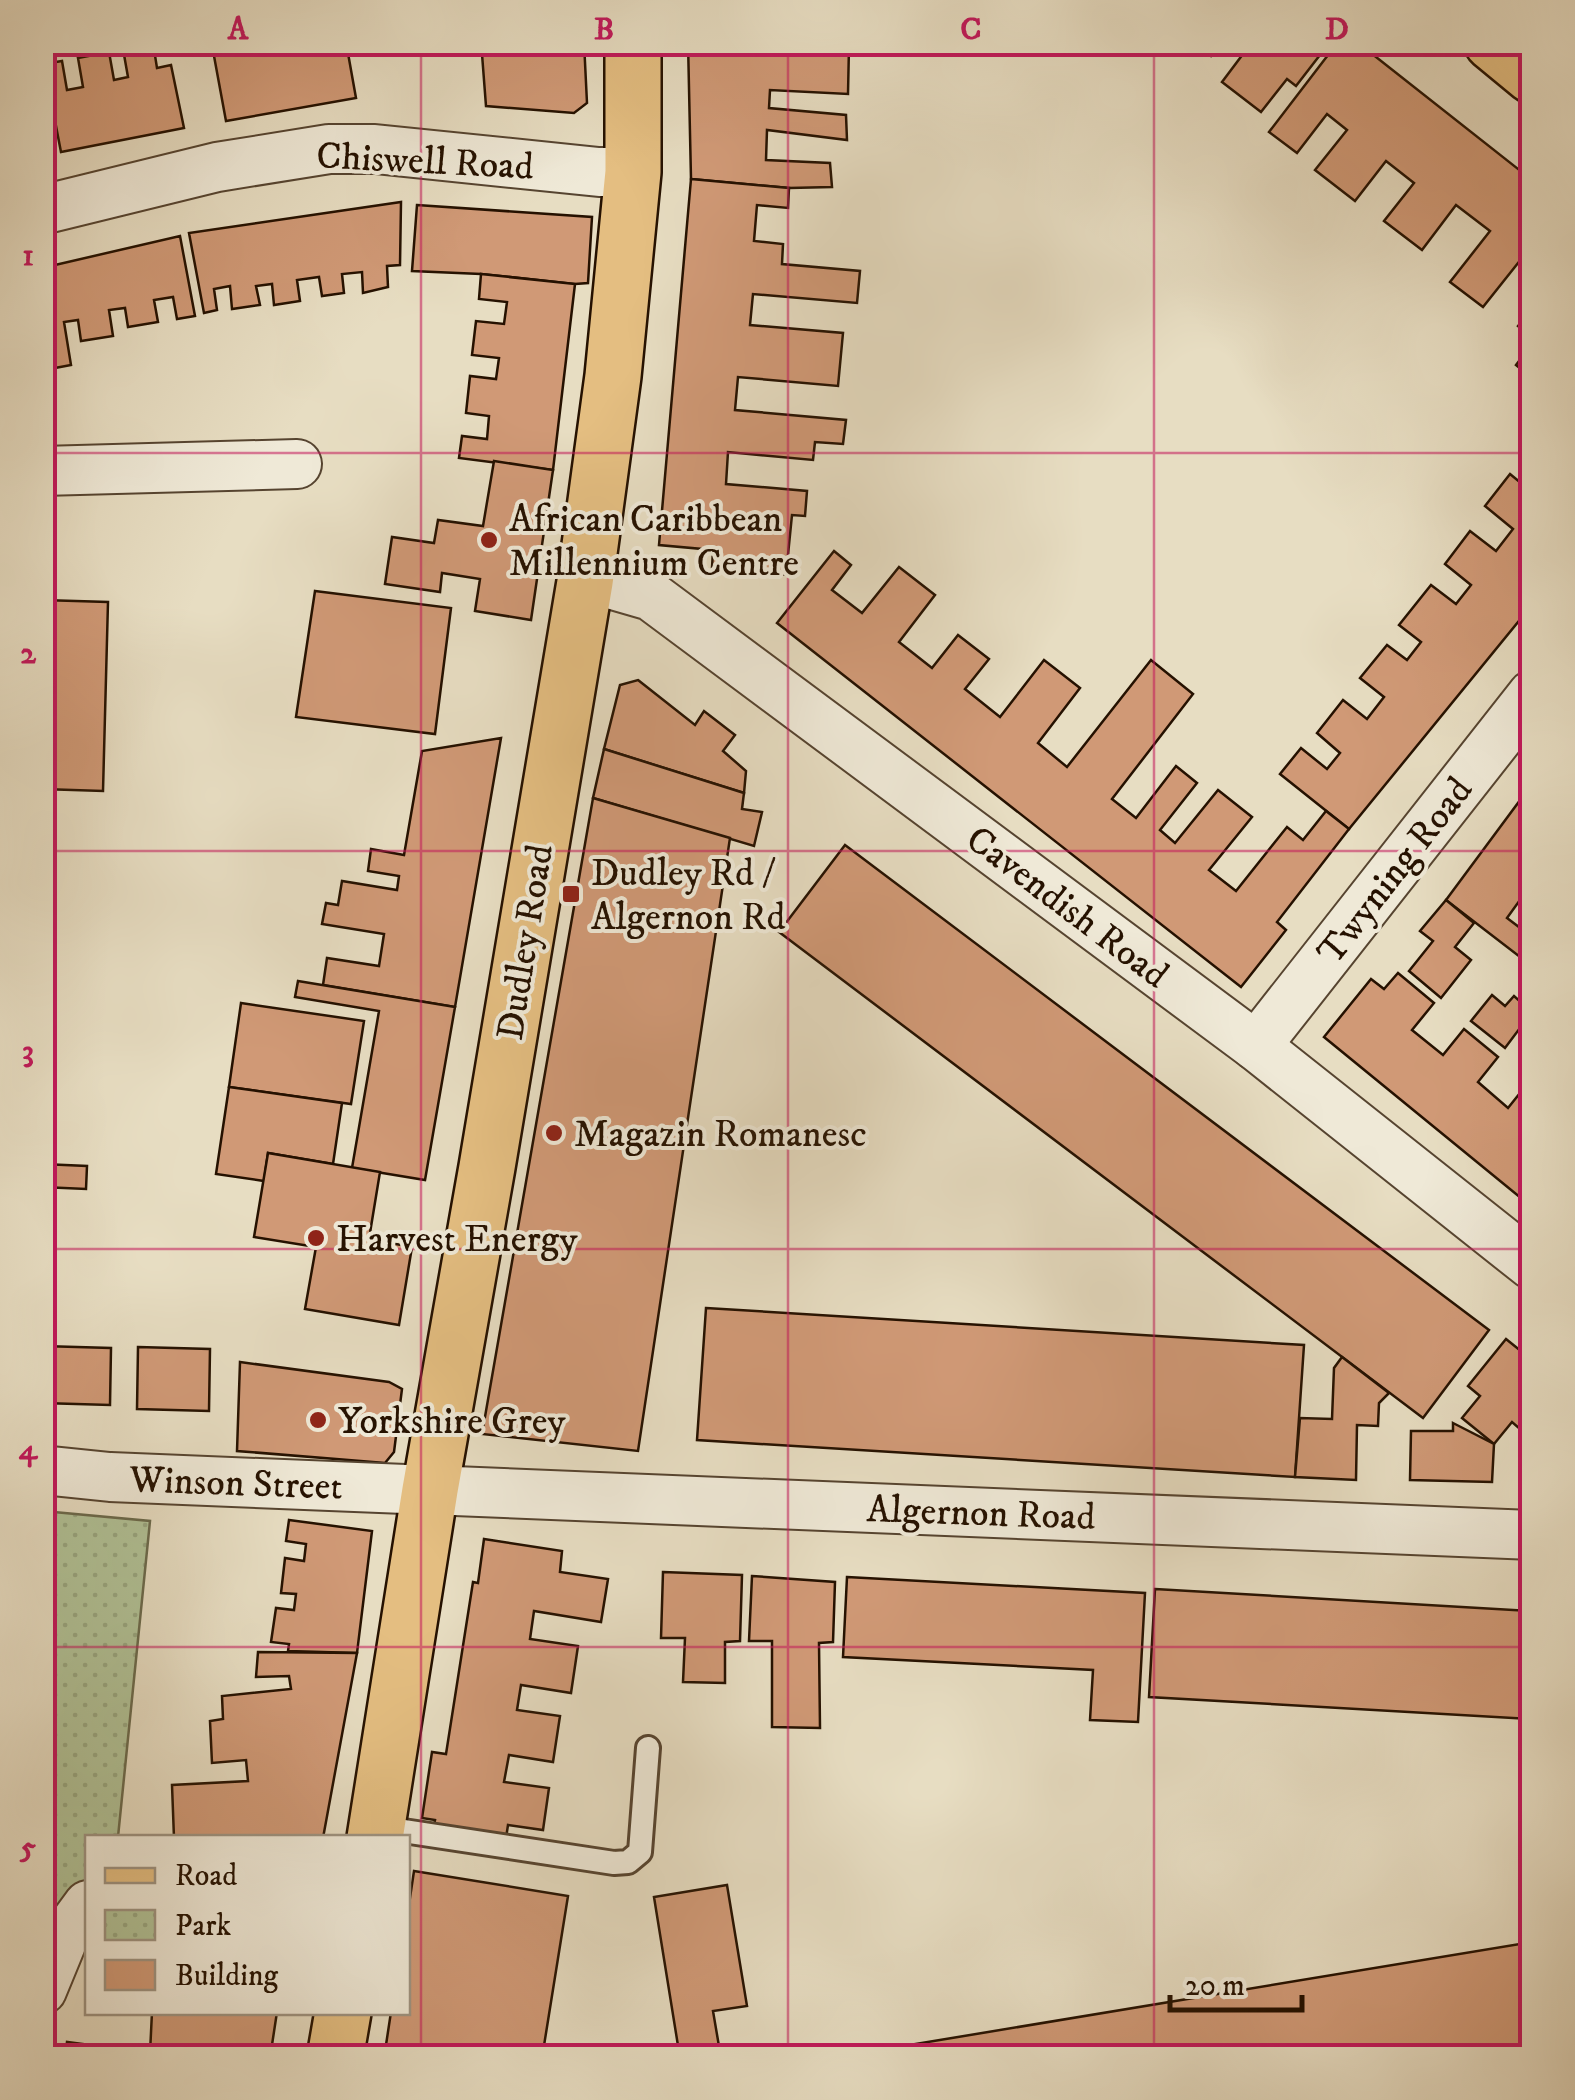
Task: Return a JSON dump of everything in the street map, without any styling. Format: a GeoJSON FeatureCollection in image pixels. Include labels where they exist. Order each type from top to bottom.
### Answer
{"type":"FeatureCollection","features":[{"type":"Feature","properties":{"kind":"main road","name":"Dudley Road"},"geometry":{"type":"LineString","coordinates":[[376,1832],[430,1490],[585,582],[613,376],[633,172],[632,42]]}},
{"type":"Feature","properties":{"kind":"main road"},"geometry":{"type":"LineString","coordinates":[[1492,42],[1532,74]]}},
{"type":"Feature","properties":{"kind":"main road"},"geometry":{"type":"LineString","coordinates":[[335,2058],[342,2015]]}},
{"type":"Feature","properties":{"kind":"street","name":"Chiswell Road"},"geometry":{"type":"LineString","coordinates":[[42,210],[218,167],[329,149],[375,149],[599,172],[633,172]]}},
{"type":"Feature","properties":{"kind":"street"},"geometry":{"type":"LineString","coordinates":[[42,470],[297,464]]}},
{"type":"Feature","properties":{"kind":"street","name":"Cavendish Road"},"geometry":{"type":"LineString","coordinates":[[585,582],[651,596],[1256,1046],[1532,1265]]}},
{"type":"Feature","properties":{"kind":"street","name":"Twyning Road"},"geometry":{"type":"LineString","coordinates":[[1256,1046],[1532,695]]}},
{"type":"Feature","properties":{"kind":"street","name":"Winson Street"},"geometry":{"type":"LineString","coordinates":[[42,1470],[110,1477],[430,1490]]}},
{"type":"Feature","properties":{"kind":"street","name":"Algernon Road"},"geometry":{"type":"LineString","coordinates":[[430,1490],[1532,1535]]}},
{"type":"Feature","properties":{"kind":"street"},"geometry":{"type":"LineString","coordinates":[[42,1990],[64,1939],[85,1909]]}},
{"type":"Feature","properties":{"kind":"lane"},"geometry":{"type":"LineString","coordinates":[[410,1836],[628,1862],[640,1852],[648,1748]]}},
{"type":"Feature","properties":{"kind":"green space"},"geometry":{"type":"Polygon","coordinates":[[[43,1511],[150,1521],[118,1835],[85,1835],[85,1888],[43,1921],[43,1511]]]}},
{"type":"Feature","properties":{"kind":"building"},"geometry":{"type":"Polygon","coordinates":[[[225,42],[252,42],[253,46],[272,42],[346,42],[356,98],[226,121],[214,56],[227,53],[225,42]]]}},
{"type":"Feature","properties":{"kind":"building"},"geometry":{"type":"Polygon","coordinates":[[[527,42],[584,42],[587,103],[574,113],[486,106],[482,54],[528,52],[527,42]]]}},
{"type":"Feature","properties":{"kind":"building"},"geometry":{"type":"Polygon","coordinates":[[[688,42],[849,46],[848,94],[770,90],[769,108],[846,115],[847,140],[767,130],[766,160],[830,163],[832,187],[789,188],[691,179],[688,42]]]}},
{"type":"Feature","properties":{"kind":"building"},"geometry":{"type":"Polygon","coordinates":[[[1194,42],[1222,42],[1211,56],[1194,42]]]}},
{"type":"Feature","properties":{"kind":"building"},"geometry":{"type":"Polygon","coordinates":[[[1245,42],[1330,42],[1296,86],[1287,79],[1261,112],[1222,82],[1249,46],[1245,42]]]}},
{"type":"Feature","properties":{"kind":"building"},"geometry":{"type":"Polygon","coordinates":[[[1338,42],[1357,42],[1532,180],[1532,266],[1522,258],[1483,307],[1450,282],[1490,231],[1456,205],[1422,250],[1384,221],[1414,183],[1386,161],[1355,201],[1315,170],[1347,130],[1327,114],[1297,153],[1269,132],[1338,42]]]}},
{"type":"Feature","properties":{"kind":"building"},"geometry":{"type":"Polygon","coordinates":[[[153,43],[157,68],[171,65],[184,128],[61,152],[44,64],[62,61],[67,90],[83,87],[78,58],[109,52],[114,80],[128,77],[123,49],[153,43]]]}},
{"type":"Feature","properties":{"kind":"building"},"geometry":{"type":"Polygon","coordinates":[[[691,179],[789,188],[788,208],[757,205],[754,241],[783,244],[782,264],[860,271],[857,303],[753,294],[750,325],[843,333],[838,386],[738,377],[735,410],[846,420],[843,444],[815,442],[813,460],[728,452],[726,484],[807,491],[805,516],[792,515],[786,575],[712,568],[713,550],[659,545],[691,179]]]}},
{"type":"Feature","properties":{"kind":"building"},"geometry":{"type":"Polygon","coordinates":[[[401,202],[400,265],[387,266],[388,287],[363,293],[362,272],[342,274],[344,293],[322,296],[319,277],[297,280],[300,301],[274,305],[272,284],[256,286],[260,305],[232,309],[230,286],[214,289],[217,310],[204,313],[189,233],[401,202]]]}},
{"type":"Feature","properties":{"kind":"building"},"geometry":{"type":"Polygon","coordinates":[[[417,205],[592,217],[588,283],[412,271],[417,205]]]}},
{"type":"Feature","properties":{"kind":"building"},"geometry":{"type":"Polygon","coordinates":[[[180,236],[195,316],[177,319],[173,297],[154,300],[158,322],[128,327],[125,308],[109,310],[113,336],[81,341],[78,320],[64,322],[71,365],[55,368],[52,348],[42,349],[42,268],[180,236]]]}},
{"type":"Feature","properties":{"kind":"building"},"geometry":{"type":"Polygon","coordinates":[[[481,274],[575,284],[553,470],[459,458],[462,436],[487,439],[489,416],[466,413],[470,376],[496,379],[499,358],[472,355],[476,321],[504,324],[507,302],[479,299],[481,274]]]}},
{"type":"Feature","properties":{"kind":"building"},"geometry":{"type":"Polygon","coordinates":[[[1532,308],[1532,338],[1518,326],[1532,308]]]}},
{"type":"Feature","properties":{"kind":"building"},"geometry":{"type":"Polygon","coordinates":[[[1532,344],[1532,378],[1516,365],[1532,344]]]}},
{"type":"Feature","properties":{"kind":"building","name":"African Caribbean Millennium Centre"},"geometry":{"type":"Polygon","coordinates":[[[494,461],[553,470],[531,620],[475,611],[480,579],[442,573],[440,592],[385,584],[392,537],[434,543],[438,520],[483,526],[494,461]]]}},
{"type":"Feature","properties":{"kind":"building"},"geometry":{"type":"Polygon","coordinates":[[[1510,474],[1532,492],[1532,605],[1349,829],[1280,774],[1301,748],[1327,769],[1340,753],[1317,733],[1343,700],[1367,719],[1384,697],[1360,678],[1387,645],[1407,660],[1421,642],[1399,625],[1431,585],[1456,604],[1471,585],[1445,564],[1470,531],[1496,551],[1513,529],[1485,506],[1510,474]]]}},
{"type":"Feature","properties":{"kind":"building"},"geometry":{"type":"Polygon","coordinates":[[[834,551],[851,565],[832,590],[862,613],[899,567],[935,595],[899,642],[932,668],[958,635],[989,659],[965,689],[1000,717],[1044,660],[1080,688],[1038,743],[1067,767],[1151,660],[1193,694],[1112,799],[1136,818],[1176,766],[1197,783],[1160,830],[1175,843],[1218,790],[1252,817],[1209,870],[1236,891],[1287,827],[1303,840],[1326,811],[1349,829],[1277,922],[1286,930],[1241,987],[777,623],[834,551]]]}},
{"type":"Feature","properties":{"kind":"building"},"geometry":{"type":"Polygon","coordinates":[[[315,591],[451,608],[435,734],[296,717],[315,591]]]}},
{"type":"Feature","properties":{"kind":"building"},"geometry":{"type":"Polygon","coordinates":[[[42,600],[108,602],[103,791],[42,789],[42,600]]]}},
{"type":"Feature","properties":{"kind":"building"},"geometry":{"type":"Polygon","coordinates":[[[638,680],[695,725],[704,711],[735,735],[723,751],[746,771],[744,793],[604,749],[620,685],[638,680]]]}},
{"type":"Feature","properties":{"kind":"building"},"geometry":{"type":"Polygon","coordinates":[[[501,738],[455,1007],[323,985],[327,958],[379,966],[384,934],[322,924],[326,903],[338,905],[342,881],[397,890],[399,876],[368,871],[371,849],[404,855],[422,751],[501,738]]]}},
{"type":"Feature","properties":{"kind":"building"},"geometry":{"type":"Polygon","coordinates":[[[604,749],[744,793],[742,809],[762,812],[754,846],[593,798],[604,749]]]}},
{"type":"Feature","properties":{"kind":"building"},"geometry":{"type":"Polygon","coordinates":[[[1532,784],[1532,899],[1525,893],[1507,918],[1532,937],[1532,948],[1524,960],[1446,900],[1532,784]]]}},
{"type":"Feature","properties":{"kind":"building"},"geometry":{"type":"Polygon","coordinates":[[[593,798],[730,838],[638,1451],[482,1434],[593,798]]]}},
{"type":"Feature","properties":{"kind":"building"},"geometry":{"type":"Polygon","coordinates":[[[845,845],[1489,1330],[1423,1418],[779,932],[845,845]]]}},
{"type":"Feature","properties":{"kind":"building"},"geometry":{"type":"Polygon","coordinates":[[[1446,900],[1474,923],[1455,947],[1471,960],[1441,998],[1409,971],[1433,941],[1420,931],[1446,900]]]}},
{"type":"Feature","properties":{"kind":"building"},"geometry":{"type":"Polygon","coordinates":[[[1398,973],[1434,1003],[1412,1030],[1443,1055],[1464,1029],[1498,1057],[1478,1082],[1508,1108],[1532,1078],[1532,1207],[1324,1037],[1371,979],[1384,989],[1398,973]]]}},
{"type":"Feature","properties":{"kind":"building"},"geometry":{"type":"Polygon","coordinates":[[[298,981],[455,1007],[425,1180],[352,1168],[379,1011],[295,997],[298,981]]]}},
{"type":"Feature","properties":{"kind":"building"},"geometry":{"type":"Polygon","coordinates":[[[1492,995],[1505,1006],[1514,996],[1532,1012],[1505,1048],[1471,1021],[1492,995]]]}},
{"type":"Feature","properties":{"kind":"building"},"geometry":{"type":"Polygon","coordinates":[[[241,1003],[364,1021],[351,1104],[229,1087],[241,1003]]]}},
{"type":"Feature","properties":{"kind":"building"},"geometry":{"type":"Polygon","coordinates":[[[229,1087],[342,1103],[333,1164],[268,1153],[264,1181],[216,1174],[229,1087]]]}},
{"type":"Feature","properties":{"kind":"building","name":"Harvest Energy"},"geometry":{"type":"Polygon","coordinates":[[[268,1153],[380,1172],[369,1239],[412,1247],[399,1325],[305,1309],[316,1247],[254,1237],[268,1153]]]}},
{"type":"Feature","properties":{"kind":"building"},"geometry":{"type":"Polygon","coordinates":[[[42,1164],[87,1166],[86,1189],[42,1187],[42,1164]]]}},
{"type":"Feature","properties":{"kind":"building"},"geometry":{"type":"Polygon","coordinates":[[[706,1308],[1304,1345],[1295,1477],[697,1440],[706,1308]]]}},
{"type":"Feature","properties":{"kind":"building"},"geometry":{"type":"Polygon","coordinates":[[[1506,1339],[1532,1360],[1532,1429],[1527,1435],[1512,1422],[1494,1444],[1462,1418],[1480,1396],[1468,1386],[1506,1339]]]}},
{"type":"Feature","properties":{"kind":"building"},"geometry":{"type":"Polygon","coordinates":[[[42,1346],[111,1348],[110,1405],[42,1403],[42,1346]]]}},
{"type":"Feature","properties":{"kind":"building"},"geometry":{"type":"Polygon","coordinates":[[[138,1347],[210,1349],[209,1411],[137,1409],[138,1347]]]}},
{"type":"Feature","properties":{"kind":"building"},"geometry":{"type":"Polygon","coordinates":[[[1342,1357],[1389,1393],[1379,1403],[1378,1426],[1357,1425],[1356,1480],[1295,1477],[1300,1418],[1332,1419],[1334,1368],[1342,1357]]]}},
{"type":"Feature","properties":{"kind":"building","name":"Yorkshire Grey"},"geometry":{"type":"Polygon","coordinates":[[[240,1362],[389,1382],[402,1389],[394,1452],[385,1463],[237,1451],[240,1362]]]}},
{"type":"Feature","properties":{"kind":"building"},"geometry":{"type":"Polygon","coordinates":[[[1453,1423],[1494,1444],[1492,1482],[1410,1480],[1411,1431],[1453,1431],[1453,1423]]]}},
{"type":"Feature","properties":{"kind":"building"},"geometry":{"type":"Polygon","coordinates":[[[1523,1446],[1532,1446],[1532,1485],[1523,1484],[1523,1446]]]}},
{"type":"Feature","properties":{"kind":"building"},"geometry":{"type":"Polygon","coordinates":[[[289,1520],[372,1531],[357,1653],[288,1651],[289,1644],[271,1642],[276,1608],[294,1610],[296,1594],[281,1593],[285,1558],[304,1561],[306,1544],[286,1541],[289,1520]]]}},
{"type":"Feature","properties":{"kind":"building"},"geometry":{"type":"Polygon","coordinates":[[[484,1539],[562,1551],[560,1572],[608,1579],[601,1622],[534,1611],[530,1639],[578,1646],[571,1693],[521,1685],[517,1710],[560,1716],[553,1762],[509,1755],[504,1782],[549,1788],[543,1830],[508,1825],[506,1838],[433,1830],[435,1820],[422,1818],[432,1752],[446,1754],[473,1582],[478,1583],[484,1539]]]}},
{"type":"Feature","properties":{"kind":"building"},"geometry":{"type":"Polygon","coordinates":[[[663,1572],[742,1575],[740,1641],[725,1642],[725,1683],[683,1682],[685,1638],[661,1638],[663,1572]]]}},
{"type":"Feature","properties":{"kind":"building"},"geometry":{"type":"Polygon","coordinates":[[[752,1576],[835,1582],[833,1642],[819,1643],[820,1728],[772,1727],[772,1641],[749,1641],[752,1576]]]}},
{"type":"Feature","properties":{"kind":"building"},"geometry":{"type":"Polygon","coordinates":[[[847,1577],[1145,1593],[1138,1722],[1090,1720],[1093,1670],[843,1657],[847,1577]]]}},
{"type":"Feature","properties":{"kind":"building"},"geometry":{"type":"Polygon","coordinates":[[[1155,1589],[1532,1611],[1532,1719],[1149,1697],[1155,1589]]]}},
{"type":"Feature","properties":{"kind":"building"},"geometry":{"type":"Polygon","coordinates":[[[258,1652],[357,1653],[324,1835],[174,1835],[172,1785],[248,1781],[246,1760],[212,1763],[210,1721],[223,1719],[222,1696],[291,1689],[289,1676],[256,1677],[258,1652]]]}},
{"type":"Feature","properties":{"kind":"building"},"geometry":{"type":"Polygon","coordinates":[[[414,1871],[568,1896],[542,2058],[384,2058],[391,2015],[410,2015],[410,1898],[414,1871]]]}},
{"type":"Feature","properties":{"kind":"building"},"geometry":{"type":"Polygon","coordinates":[[[727,1885],[747,2006],[713,2011],[721,2058],[680,2058],[654,1897],[727,1885]]]}},
{"type":"Feature","properties":{"kind":"building"},"geometry":{"type":"Polygon","coordinates":[[[1532,1942],[1532,2058],[831,2058],[1532,1942]]]}},
{"type":"Feature","properties":{"kind":"building"},"geometry":{"type":"Polygon","coordinates":[[[152,2015],[277,2015],[270,2058],[65,2058],[67,2042],[150,2053],[152,2015]]]}},
{"type":"Feature","properties":{"kind":"place","name":"African Caribbean Millennium Centre"},"geometry":{"type":"Point","coordinates":[489,540]}},
{"type":"Feature","properties":{"kind":"place","name":"Dudley Rd / Algernon Rd"},"geometry":{"type":"Point","coordinates":[571,894]}},
{"type":"Feature","properties":{"kind":"place","name":"Magazin Romanesc"},"geometry":{"type":"Point","coordinates":[554,1133]}},
{"type":"Feature","properties":{"kind":"place","name":"Harvest Energy"},"geometry":{"type":"Point","coordinates":[316,1238]}},
{"type":"Feature","properties":{"kind":"place","name":"Yorkshire Grey"},"geometry":{"type":"Point","coordinates":[318,1420]}}]}
